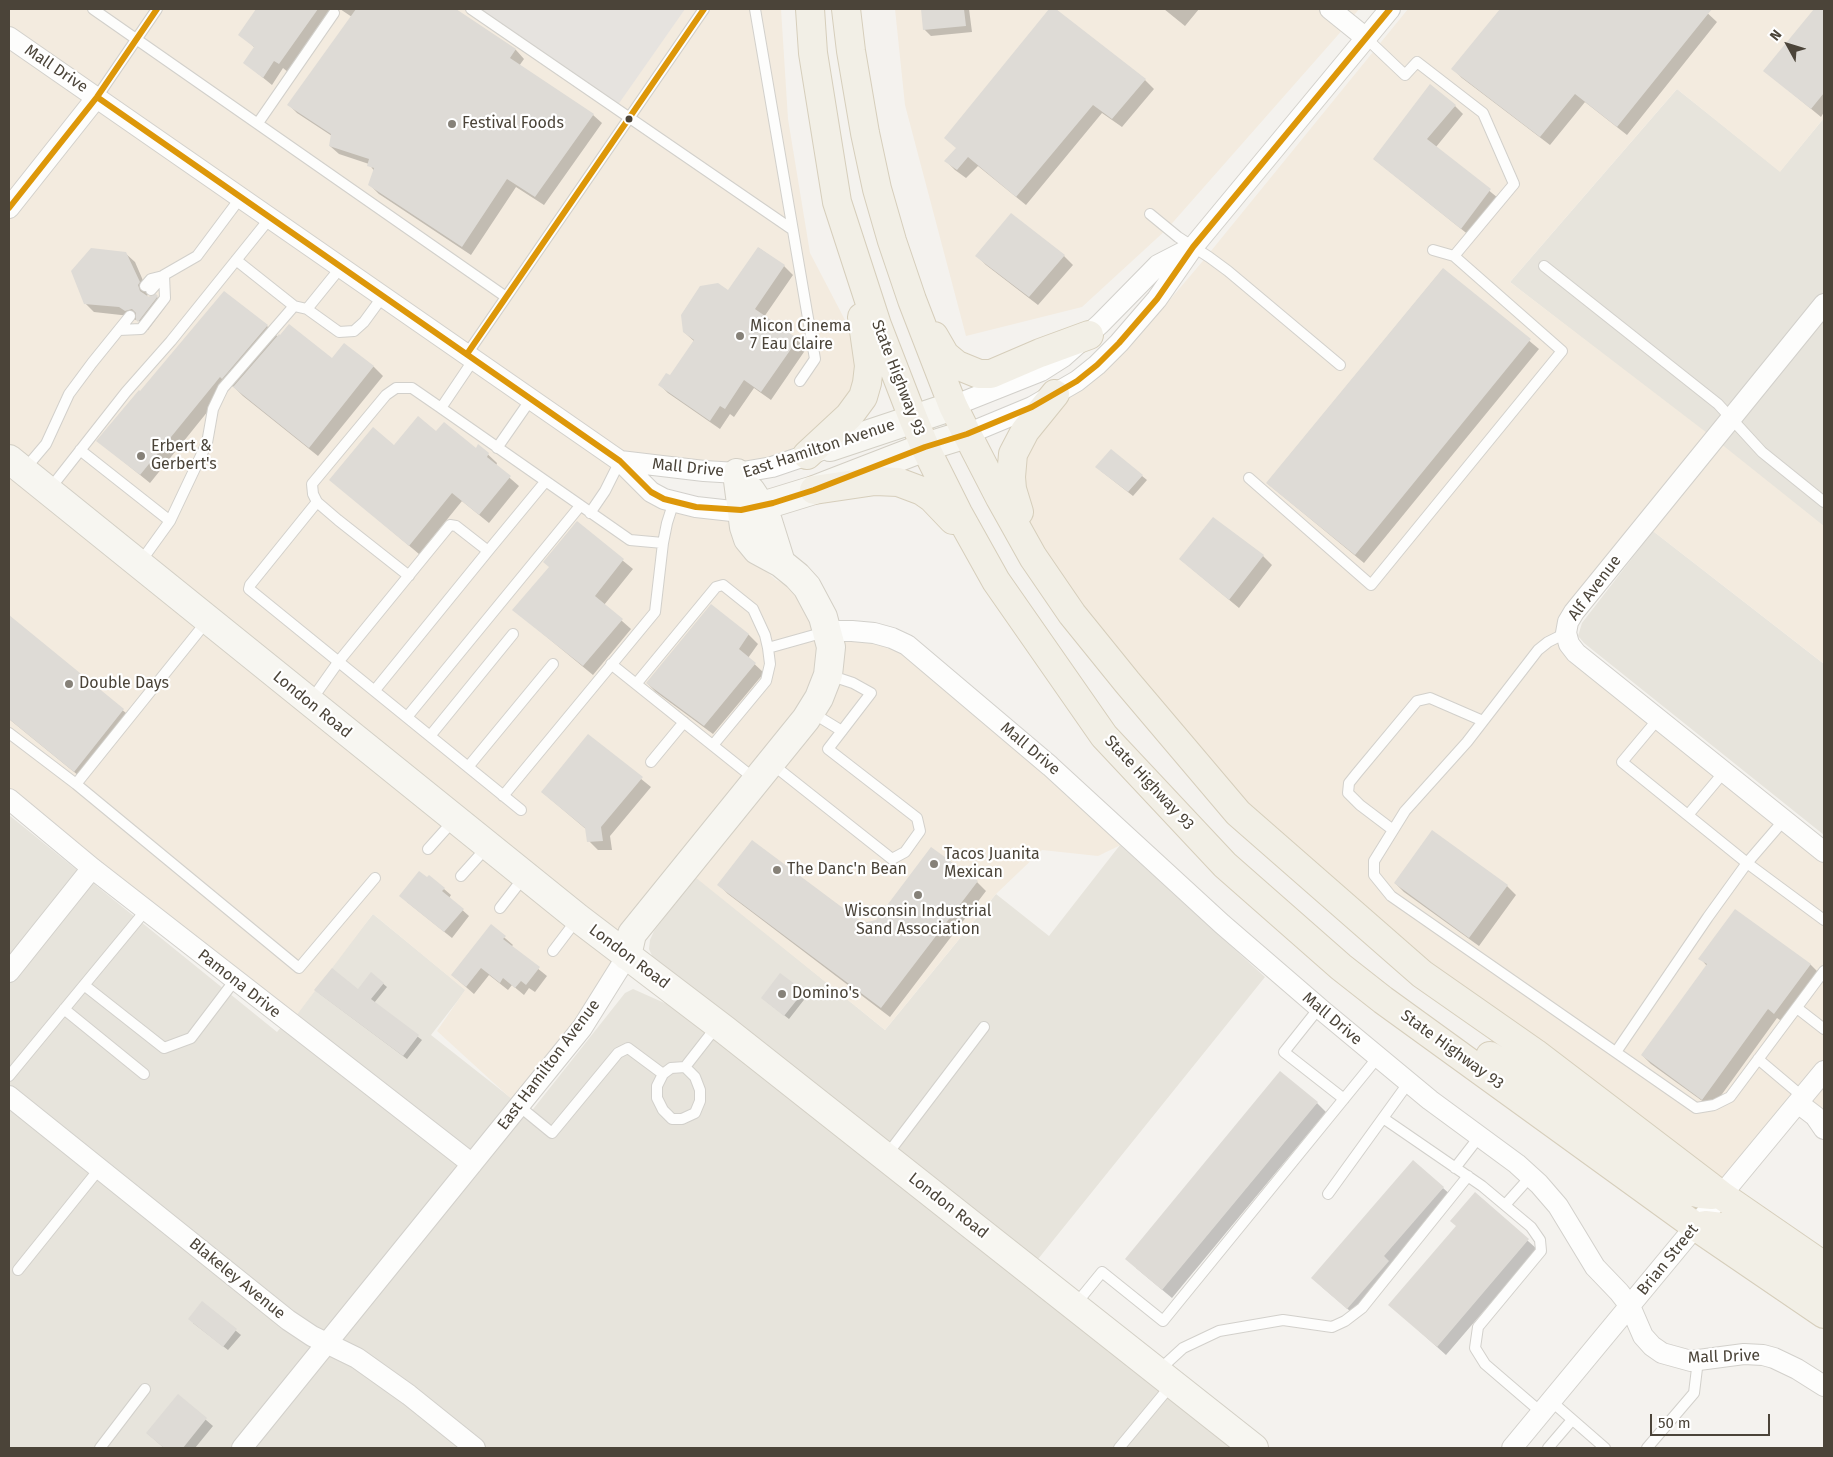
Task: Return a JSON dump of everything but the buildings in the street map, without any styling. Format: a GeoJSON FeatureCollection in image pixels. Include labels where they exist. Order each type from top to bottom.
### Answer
{"type":"FeatureCollection","features":[{"type":"Feature","properties":{"kind":"main road","name":"State Highway 93"},"geometry":{"type":"LineString","coordinates":[[810,9],[813,53],[837,202],[877,325],[913,418],[925,447],[958,513],[996,581],[1104,736],[1225,865],[1341,967],[1383,1000],[1695,1226],[1824,1314]]}},
{"type":"Feature","properties":{"kind":"main road"},"geometry":{"type":"LineString","coordinates":[[846,9],[863,124],[877,188],[912,300],[953,406],[966,434],[1034,557],[1078,622],[1126,682],[1238,813],[1422,974],[1535,1053],[1721,1195],[1824,1266]]}},
{"type":"Feature","properties":{"kind":"main road"},"geometry":{"type":"LineString","coordinates":[[819,451],[863,397],[867,383],[869,366],[854,256]]}},
{"type":"Feature","properties":{"kind":"main road"},"geometry":{"type":"LineString","coordinates":[[912,300],[945,355],[957,365],[980,374],[991,374],[1089,335]]}},
{"type":"Feature","properties":{"kind":"main road"},"geometry":{"type":"LineString","coordinates":[[1034,557],[1012,489],[1011,465],[1013,454],[1021,436],[1055,394]]}},
{"type":"Feature","properties":{"kind":"main road"},"geometry":{"type":"LineString","coordinates":[[814,490],[875,481],[898,482],[922,491],[932,498],[974,541]]}},
{"type":"Feature","properties":{"kind":"main road"},"geometry":{"type":"LineString","coordinates":[[1341,967],[1424,1013],[1523,1078],[1668,1181],[1685,1190],[1701,1194],[1721,1195]]}},
{"type":"Feature","properties":{"kind":"main road"},"geometry":{"type":"LineString","coordinates":[[1695,1226],[1712,1225],[1730,1228],[1752,1239],[1824,1287]]}},
{"type":"Feature","properties":{"kind":"street"},"geometry":{"type":"LineString","coordinates":[[1330,9],[1366,38]]}},
{"type":"Feature","properties":{"kind":"street","name":"East Hamilton Avenue"},"geometry":{"type":"LineString","coordinates":[[242,1448],[582,1028],[627,956],[632,934],[811,712],[828,675],[831,653],[828,631],[823,617],[806,587],[781,562],[752,508],[814,490],[925,447],[966,434],[1032,407],[1097,366],[1157,299],[1193,247],[1390,9]]}},
{"type":"Feature","properties":{"kind":"street","name":"Mall Drive"},"geometry":{"type":"LineString","coordinates":[[9,37],[620,461],[651,492],[674,502],[713,509],[752,508],[737,473],[620,461]]}},
{"type":"Feature","properties":{"kind":"street"},"geometry":{"type":"LineString","coordinates":[[9,208],[97,97]]}},
{"type":"Feature","properties":{"kind":"street","name":"East Hamilton Avenue"},"geometry":{"type":"LineString","coordinates":[[737,473],[772,467],[953,406],[1041,371],[1063,358],[1089,335],[1158,265],[1193,247]]}},
{"type":"Feature","properties":{"kind":"street","name":"Alf Avenue"},"geometry":{"type":"LineString","coordinates":[[1824,304],[1574,612],[1568,622],[1566,633],[1569,644],[1576,653],[1824,852]]}},
{"type":"Feature","properties":{"kind":"street","name":"London Road"},"geometry":{"type":"LineString","coordinates":[[16,465],[578,918],[718,1025],[1254,1448]]}},
{"type":"Feature","properties":{"kind":"street","name":"Mall Drive"},"geometry":{"type":"LineString","coordinates":[[828,631],[874,633],[907,645],[1050,766],[1222,924],[1319,1008],[1408,1082],[1531,1176],[1558,1206],[1595,1266],[1620,1292],[1630,1306],[1643,1336],[1652,1346],[1662,1353],[1691,1361],[1744,1354],[1763,1355],[1797,1369],[1824,1386]]}},
{"type":"Feature","properties":{"kind":"street","name":"Pamona Drive"},"geometry":{"type":"LineString","coordinates":[[9,799],[92,868],[472,1164]]}},
{"type":"Feature","properties":{"kind":"street"},"geometry":{"type":"LineString","coordinates":[[9,972],[92,868]]}},
{"type":"Feature","properties":{"kind":"street","name":"Brian Street"},"geometry":{"type":"LineString","coordinates":[[1512,1448],[1824,1072]]}},
{"type":"Feature","properties":{"kind":"street","name":"Blakeley Avenue"},"geometry":{"type":"LineString","coordinates":[[9,1096],[288,1320],[328,1344],[357,1358],[475,1448]]}},
{"type":"Feature","properties":{"kind":"street"},"geometry":{"type":"LineString","coordinates":[[1800,1100],[1824,1129]]}},
{"type":"Feature","properties":{"kind":"lane"},"geometry":{"type":"LineString","coordinates":[[94,9],[506,297]]}},
{"type":"Feature","properties":{"kind":"lane"},"geometry":{"type":"LineString","coordinates":[[97,97],[157,9]]}},
{"type":"Feature","properties":{"kind":"lane"},"geometry":{"type":"LineString","coordinates":[[471,9],[793,230]]}},
{"type":"Feature","properties":{"kind":"lane"},"geometry":{"type":"LineString","coordinates":[[441,408],[506,297],[704,9]]}},
{"type":"Feature","properties":{"kind":"lane"},"geometry":{"type":"LineString","coordinates":[[755,9],[815,359],[800,381]]}},
{"type":"Feature","properties":{"kind":"lane"},"geometry":{"type":"LineString","coordinates":[[258,123],[334,13]]}},
{"type":"Feature","properties":{"kind":"lane"},"geometry":{"type":"LineString","coordinates":[[1366,38],[1405,75],[1417,62],[1482,113],[1514,184],[1454,256]]}},
{"type":"Feature","properties":{"kind":"lane"},"geometry":{"type":"LineString","coordinates":[[151,290],[159,290],[164,276],[197,256],[241,198]]}},
{"type":"Feature","properties":{"kind":"lane"},"geometry":{"type":"LineString","coordinates":[[1150,214],[1178,237],[1210,257],[1238,279],[1340,366]]}},
{"type":"Feature","properties":{"kind":"lane"},"geometry":{"type":"LineString","coordinates":[[48,491],[126,392],[171,342],[270,218]]}},
{"type":"Feature","properties":{"kind":"lane"},"geometry":{"type":"LineString","coordinates":[[1249,478],[1371,585],[1562,352],[1454,256],[1433,250]]}},
{"type":"Feature","properties":{"kind":"lane"},"geometry":{"type":"LineString","coordinates":[[236,260],[294,306],[307,309],[339,332],[354,330],[364,322],[383,296]]}},
{"type":"Feature","properties":{"kind":"lane"},"geometry":{"type":"LineString","coordinates":[[1544,266],[1718,404],[1762,452],[1824,502]]}},
{"type":"Feature","properties":{"kind":"lane"},"geometry":{"type":"LineString","coordinates":[[307,309],[341,267]]}},
{"type":"Feature","properties":{"kind":"lane"},"geometry":{"type":"LineString","coordinates":[[119,330],[141,329],[165,298],[164,276]]}},
{"type":"Feature","properties":{"kind":"lane"},"geometry":{"type":"LineString","coordinates":[[139,564],[170,521],[207,443],[213,409],[223,388],[294,306]]}},
{"type":"Feature","properties":{"kind":"lane"},"geometry":{"type":"LineString","coordinates":[[16,465],[46,444],[70,394],[130,315]]}},
{"type":"Feature","properties":{"kind":"lane"},"geometry":{"type":"LineString","coordinates":[[409,576],[317,502],[313,494],[312,484],[386,395],[396,388],[412,388],[630,540],[664,543]]}},
{"type":"Feature","properties":{"kind":"lane"},"geometry":{"type":"LineString","coordinates":[[497,448],[531,399]]}},
{"type":"Feature","properties":{"kind":"lane"},"geometry":{"type":"LineString","coordinates":[[80,450],[170,521]]}},
{"type":"Feature","properties":{"kind":"lane"},"geometry":{"type":"LineString","coordinates":[[590,513],[605,491],[620,461]]}},
{"type":"Feature","properties":{"kind":"lane"},"geometry":{"type":"LineString","coordinates":[[375,690],[545,482]]}},
{"type":"Feature","properties":{"kind":"lane"},"geometry":{"type":"LineString","coordinates":[[317,502],[250,584],[250,589],[520,810]]}},
{"type":"Feature","properties":{"kind":"lane"},"geometry":{"type":"LineString","coordinates":[[503,796],[654,612],[667,523],[674,502]]}},
{"type":"Feature","properties":{"kind":"lane"},"geometry":{"type":"LineString","coordinates":[[407,717],[580,506]]}},
{"type":"Feature","properties":{"kind":"lane"},"geometry":{"type":"LineString","coordinates":[[310,703],[339,661],[450,525],[456,526],[488,551]]}},
{"type":"Feature","properties":{"kind":"lane"},"geometry":{"type":"LineString","coordinates":[[636,684],[716,587],[723,585],[753,609],[765,635],[768,648],[770,664],[766,681],[713,746]]}},
{"type":"Feature","properties":{"kind":"lane"},"geometry":{"type":"LineString","coordinates":[[76,784],[207,620]]}},
{"type":"Feature","properties":{"kind":"lane"},"geometry":{"type":"LineString","coordinates":[[768,648],[828,631]]}},
{"type":"Feature","properties":{"kind":"lane"},"geometry":{"type":"LineString","coordinates":[[1566,633],[1548,642],[1538,650],[1467,742],[1405,811],[1374,861],[1374,875],[1391,896],[1696,1108],[1714,1105],[1730,1097],[1824,971]]}},
{"type":"Feature","properties":{"kind":"lane"},"geometry":{"type":"LineString","coordinates":[[430,736],[513,634]]}},
{"type":"Feature","properties":{"kind":"lane"},"geometry":{"type":"LineString","coordinates":[[468,767],[552,664]]}},
{"type":"Feature","properties":{"kind":"lane"},"geometry":{"type":"LineString","coordinates":[[611,664],[713,746],[763,772],[892,859],[905,852],[920,830],[917,818],[828,749],[871,693],[853,683],[828,675]]}},
{"type":"Feature","properties":{"kind":"lane"},"geometry":{"type":"LineString","coordinates":[[1393,830],[1360,805],[1348,793],[1349,784],[1417,700],[1430,698],[1483,721]]}},
{"type":"Feature","properties":{"kind":"lane"},"geometry":{"type":"LineString","coordinates":[[811,712],[842,731]]}},
{"type":"Feature","properties":{"kind":"lane"},"geometry":{"type":"LineString","coordinates":[[1658,719],[1622,762],[1747,863],[1824,920]]}},
{"type":"Feature","properties":{"kind":"lane"},"geometry":{"type":"LineString","coordinates":[[651,762],[684,722]]}},
{"type":"Feature","properties":{"kind":"lane"},"geometry":{"type":"LineString","coordinates":[[9,733],[76,784],[299,968],[375,878]]}},
{"type":"Feature","properties":{"kind":"lane"},"geometry":{"type":"LineString","coordinates":[[1688,815],[1724,772]]}},
{"type":"Feature","properties":{"kind":"lane"},"geometry":{"type":"LineString","coordinates":[[428,849],[455,819]]}},
{"type":"Feature","properties":{"kind":"lane"},"geometry":{"type":"LineString","coordinates":[[1616,1052],[1702,925],[1747,863],[1784,820]]}},
{"type":"Feature","properties":{"kind":"lane"},"geometry":{"type":"LineString","coordinates":[[461,876],[488,846]]}},
{"type":"Feature","properties":{"kind":"lane"},"geometry":{"type":"LineString","coordinates":[[500,908],[524,875]]}},
{"type":"Feature","properties":{"kind":"lane"},"geometry":{"type":"LineString","coordinates":[[9,1076],[146,910]]}},
{"type":"Feature","properties":{"kind":"lane"},"geometry":{"type":"LineString","coordinates":[[553,951],[578,918]]}},
{"type":"Feature","properties":{"kind":"lane"},"geometry":{"type":"LineString","coordinates":[[84,985],[164,1048],[191,1038],[235,980]]}},
{"type":"Feature","properties":{"kind":"lane"},"geometry":{"type":"LineString","coordinates":[[1319,1008],[1284,1052],[1344,1099]]}},
{"type":"Feature","properties":{"kind":"lane"},"geometry":{"type":"LineString","coordinates":[[1797,1008],[1824,1029]]}},
{"type":"Feature","properties":{"kind":"lane"},"geometry":{"type":"LineString","coordinates":[[64,1009],[144,1074]]}},
{"type":"Feature","properties":{"kind":"lane"},"geometry":{"type":"LineString","coordinates":[[685,1067],[695,1077],[700,1090],[700,1100],[695,1113],[682,1119],[672,1119],[663,1110],[657,1098],[658,1086],[663,1074],[671,1068],[685,1067],[718,1025]]}},
{"type":"Feature","properties":{"kind":"lane"},"geometry":{"type":"LineString","coordinates":[[886,1157],[984,1027]]}},
{"type":"Feature","properties":{"kind":"lane"},"geometry":{"type":"LineString","coordinates":[[519,1106],[552,1133],[618,1053],[628,1048],[663,1074]]}},
{"type":"Feature","properties":{"kind":"lane"},"geometry":{"type":"LineString","coordinates":[[1074,1307],[1102,1272],[1163,1321],[1378,1057]]}},
{"type":"Feature","properties":{"kind":"lane"},"geometry":{"type":"LineString","coordinates":[[1758,1059],[1800,1100]]}},
{"type":"Feature","properties":{"kind":"lane"},"geometry":{"type":"LineString","coordinates":[[1328,1194],[1408,1082]]}},
{"type":"Feature","properties":{"kind":"lane"},"geometry":{"type":"LineString","coordinates":[[1383,1118],[1482,1186],[1531,1227],[1540,1240],[1541,1251],[1478,1327],[1475,1348],[1485,1364],[1546,1407],[1572,1420],[1605,1448]]}},
{"type":"Feature","properties":{"kind":"lane"},"geometry":{"type":"LineString","coordinates":[[1455,1168],[1479,1137]]}},
{"type":"Feature","properties":{"kind":"lane"},"geometry":{"type":"LineString","coordinates":[[18,1270],[100,1168]]}},
{"type":"Feature","properties":{"kind":"lane"},"geometry":{"type":"LineString","coordinates":[[1119,1448],[1183,1348],[1219,1331],[1283,1320],[1332,1328],[1345,1321],[1362,1308],[1468,1176]]}},
{"type":"Feature","properties":{"kind":"lane"},"geometry":{"type":"LineString","coordinates":[[1504,1205],[1531,1176]]}},
{"type":"Feature","properties":{"kind":"lane"},"geometry":{"type":"LineString","coordinates":[[1648,1448],[1694,1393],[1698,1360]]}},
{"type":"Feature","properties":{"kind":"lane"},"geometry":{"type":"LineString","coordinates":[[100,1448],[145,1389]]}},
{"type":"Feature","properties":{"kind":"lane"},"geometry":{"type":"LineString","coordinates":[[1548,1448],[1572,1420]]}},
{"type":"Feature","properties":{"kind":"shaded area"},"geometry":{"type":"Polygon","coordinates":[[[9,9],[781,9],[788,119],[810,253],[869,366],[863,397],[772,467],[621,461],[641,483],[732,511],[760,566],[776,580],[811,594],[823,617],[892,638],[1131,840],[1098,856],[1042,850],[996,894],[885,1030],[685,869],[519,1106],[437,1031],[465,990],[373,914],[290,1024],[9,799],[9,9]]]}},
{"type":"Feature","properties":{"kind":"shaded area"},"geometry":{"type":"Polygon","coordinates":[[[471,9],[685,9],[615,109],[471,9]]]}},
{"type":"Feature","properties":{"kind":"shaded area"},"geometry":{"type":"Polygon","coordinates":[[[895,9],[1359,9],[1167,229],[1082,307],[966,336],[905,105],[895,9]]]}},
{"type":"Feature","properties":{"kind":"shaded area"},"geometry":{"type":"Polygon","coordinates":[[[1408,9],[1824,9],[1824,118],[1780,172],[1677,89],[1510,282],[1715,439],[1824,526],[1824,664],[1645,525],[1566,633],[1824,852],[1824,1129],[1798,1103],[1721,1195],[1238,813],[1072,614],[1012,489],[1011,465],[1068,398],[1081,391],[1127,350],[1202,262],[1408,9]]]}},
{"type":"Feature","properties":{"kind":"shaded area"},"geometry":{"type":"Polygon","coordinates":[[[1677,89],[1780,171],[1824,118],[1824,527],[1510,282],[1677,89]]]}},
{"type":"Feature","properties":{"kind":"shaded area"},"geometry":{"type":"Polygon","coordinates":[[[1653,531],[1824,664],[1824,835],[1584,643],[1578,636],[1582,623],[1653,531]]]}},
{"type":"Feature","properties":{"kind":"shaded area"},"geometry":{"type":"Polygon","coordinates":[[[9,815],[277,1032],[373,914],[466,990],[431,1035],[530,1113],[625,993],[633,989],[678,1009],[711,1003],[653,958],[649,949],[654,931],[696,876],[885,1030],[996,894],[1049,936],[1120,845],[1265,977],[1022,1279],[1237,1448],[9,1448],[9,815]]]}},
{"type":"Feature","properties":{"kind":"transit line"},"geometry":{"type":"LineString","coordinates":[[9,208],[97,97],[157,9]]}},
{"type":"Feature","properties":{"kind":"transit line"},"geometry":{"type":"LineString","coordinates":[[467,354],[704,9]]}},
{"type":"Feature","properties":{"kind":"transit line"},"geometry":{"type":"LineString","coordinates":[[97,97],[620,461],[651,492],[664,499],[696,507],[741,510],[773,503],[814,490],[925,447],[967,434],[1032,407],[1077,381],[1097,365],[1119,343],[1157,299],[1193,247],[1390,9]]}},
{"type":"Feature","properties":{"kind":"place","name":"Festival Foods"},"geometry":{"type":"Point","coordinates":[452,124]}},
{"type":"Feature","properties":{"kind":"place","name":"Micon Cinema 7 Eau Claire"},"geometry":{"type":"Point","coordinates":[740,336]}},
{"type":"Feature","properties":{"kind":"place","name":"Erbert & Gerbert's"},"geometry":{"type":"Point","coordinates":[141,456]}},
{"type":"Feature","properties":{"kind":"place","name":"Double Days"},"geometry":{"type":"Point","coordinates":[69,684]}},
{"type":"Feature","properties":{"kind":"place","name":"Tacos Juanita Mexican"},"geometry":{"type":"Point","coordinates":[934,864]}},
{"type":"Feature","properties":{"kind":"place","name":"The Danc'n Bean"},"geometry":{"type":"Point","coordinates":[777,870]}},
{"type":"Feature","properties":{"kind":"place","name":"Wisconsin Industrial Sand Association"},"geometry":{"type":"Point","coordinates":[918,895]}},
{"type":"Feature","properties":{"kind":"place","name":"Domino's"},"geometry":{"type":"Point","coordinates":[782,994]}}]}
